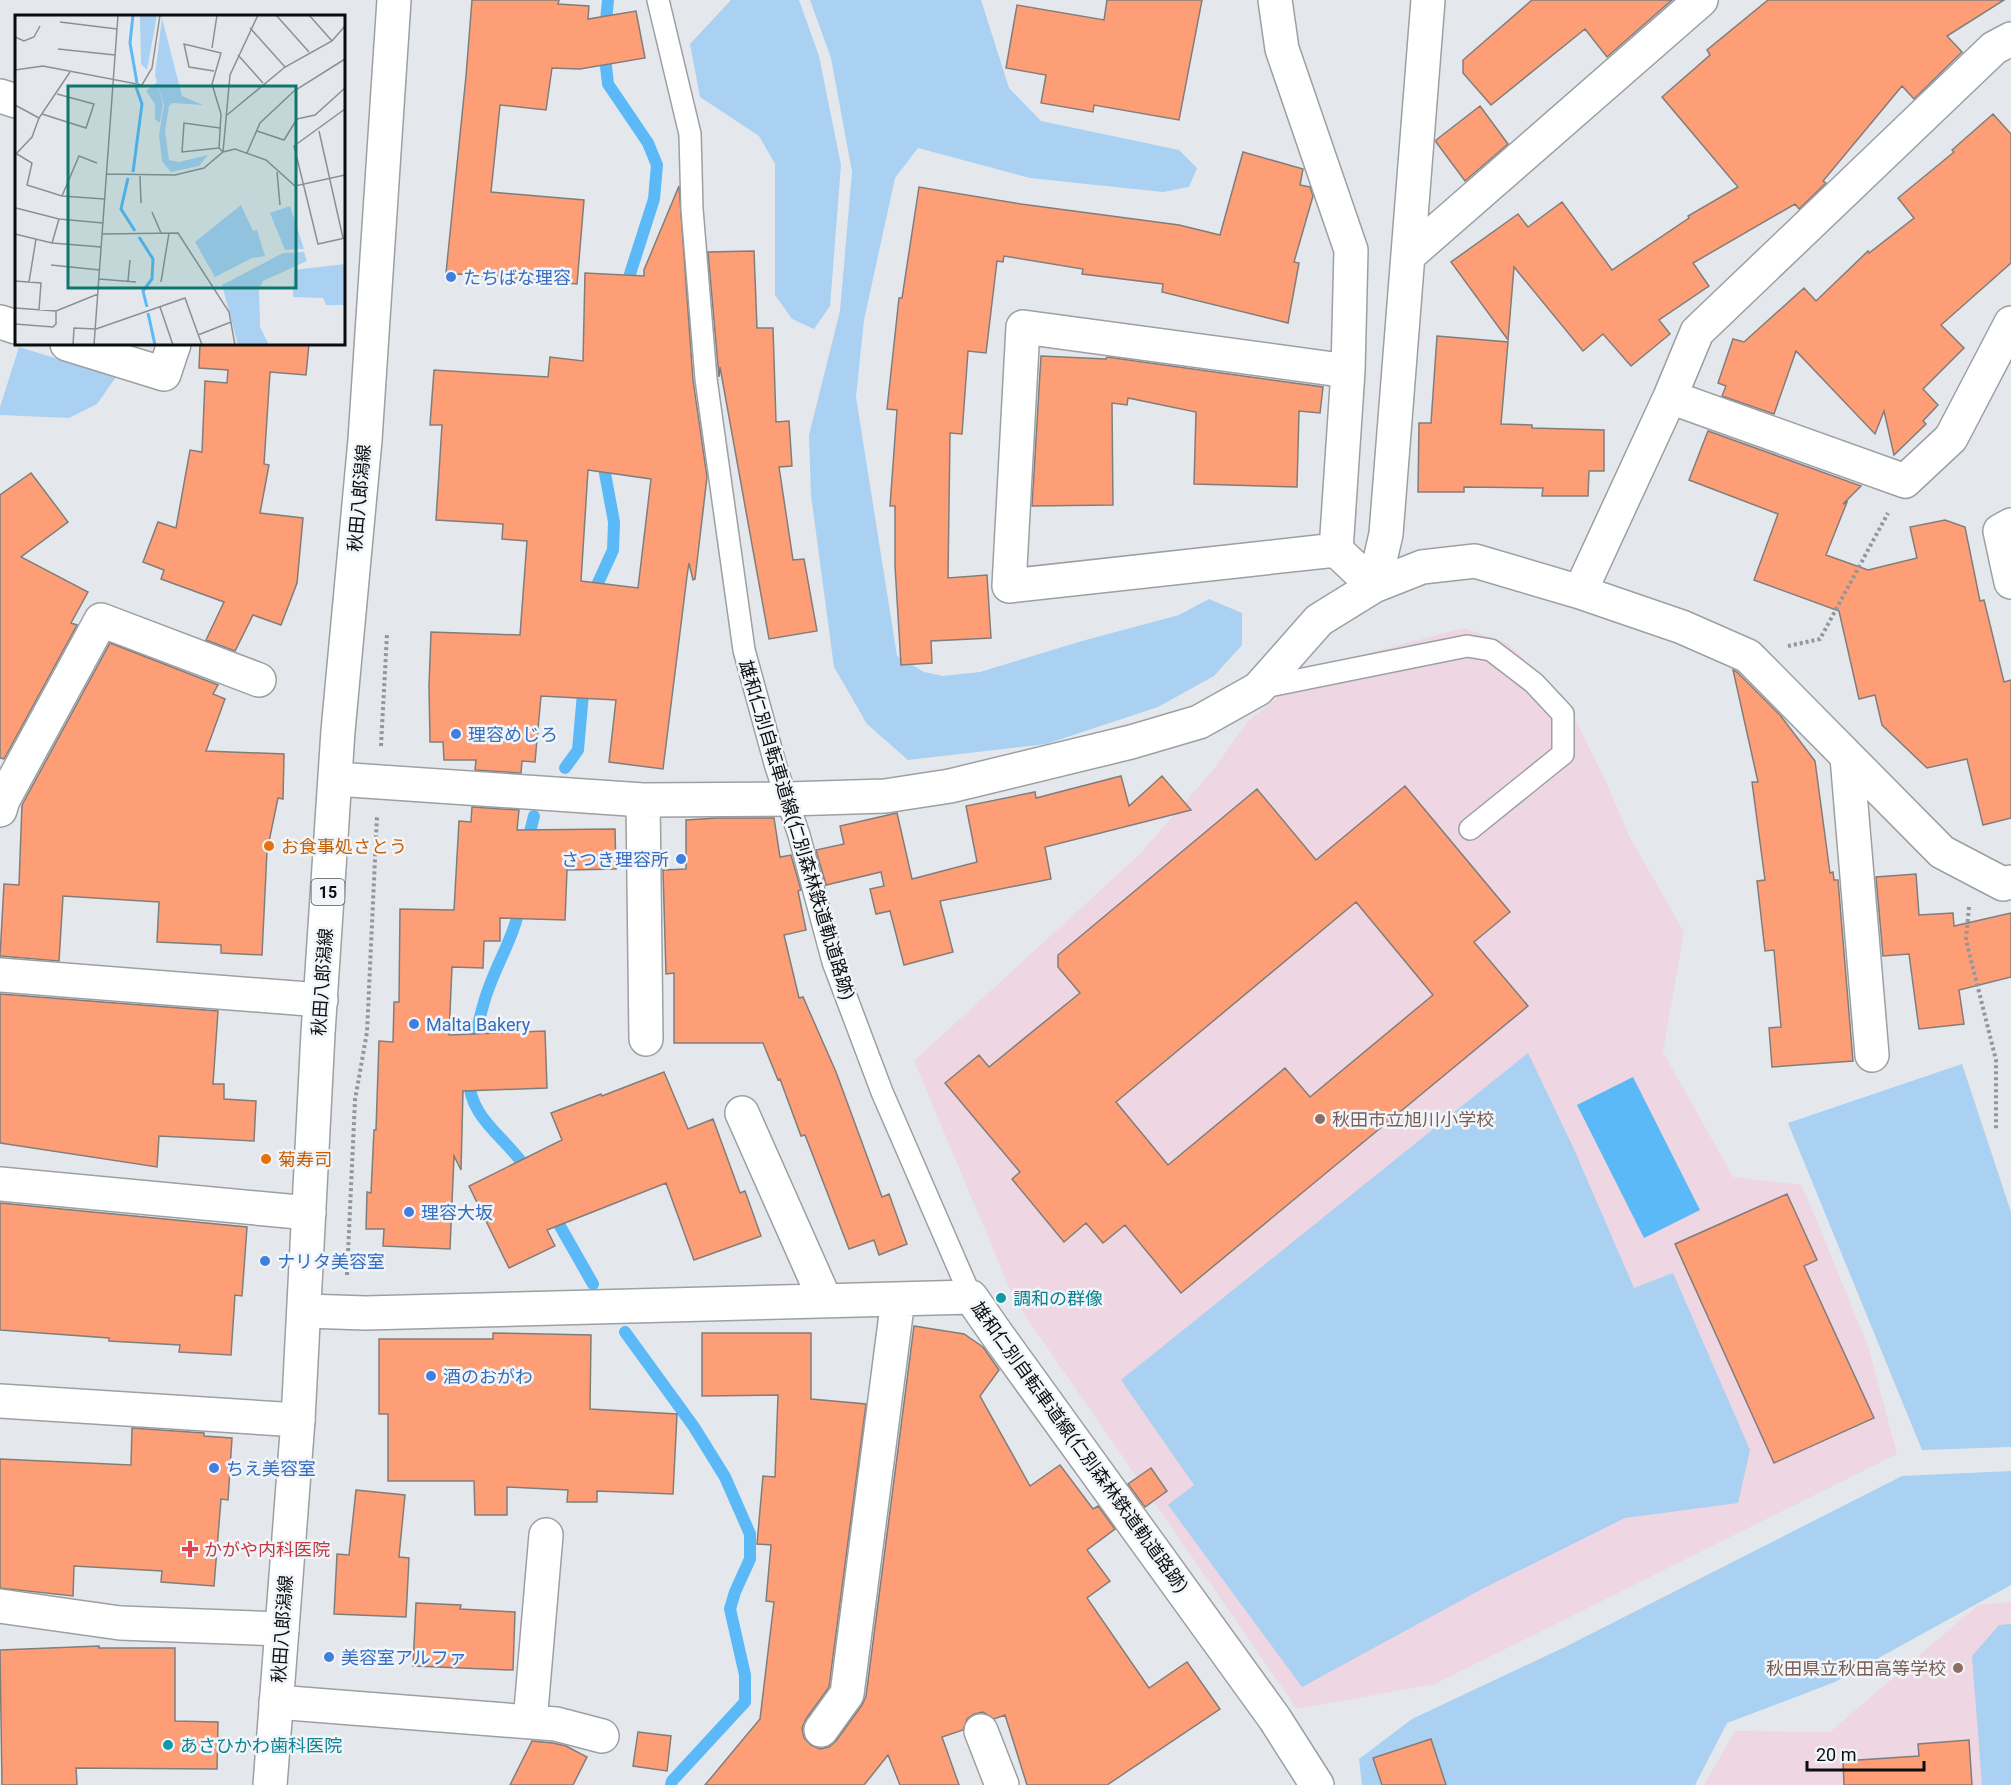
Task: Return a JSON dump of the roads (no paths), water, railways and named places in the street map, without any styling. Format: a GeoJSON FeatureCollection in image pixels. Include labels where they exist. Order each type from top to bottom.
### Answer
{"type":"FeatureCollection","features":[{"type":"Feature","properties":{"kind":"street","name":"秋田八郎潟線"},"geometry":{"type":"LineString","coordinates":[[270,1785],[298,1420],[338,731],[365,440],[394,0]]}},
{"type":"Feature","properties":{"kind":"street"},"geometry":{"type":"LineString","coordinates":[[1275,0],[1282,49],[1351,250],[1348,371],[1336,550]]}},
{"type":"Feature","properties":{"kind":"street"},"geometry":{"type":"LineString","coordinates":[[1374,586],[1386,534],[1428,0]]}},
{"type":"Feature","properties":{"kind":"street"},"geometry":{"type":"LineString","coordinates":[[1409,255],[1701,0]]}},
{"type":"Feature","properties":{"kind":"street"},"geometry":{"type":"LineString","coordinates":[[1580,592],[1671,397],[1697,332],[1994,48],[2011,39]]}},
{"type":"Feature","properties":{"kind":"street"},"geometry":{"type":"LineString","coordinates":[[0,96],[15,101]]}},
{"type":"Feature","properties":{"kind":"street"},"geometry":{"type":"LineString","coordinates":[[0,322],[15,327]]}},
{"type":"Feature","properties":{"kind":"street"},"geometry":{"type":"LineString","coordinates":[[1671,397],[1905,481],[1951,438],[2011,323]]}},
{"type":"Feature","properties":{"kind":"street"},"geometry":{"type":"LineString","coordinates":[[1348,371],[1023,327],[1009,586],[1336,550],[1374,586]]}},
{"type":"Feature","properties":{"kind":"street"},"geometry":{"type":"LineString","coordinates":[[70,345],[164,374],[174,345]]}},
{"type":"Feature","properties":{"kind":"street"},"geometry":{"type":"LineString","coordinates":[[2011,525],[2000,531],[2011,582]]}},
{"type":"Feature","properties":{"kind":"street"},"geometry":{"type":"LineString","coordinates":[[336,778],[643,800],[885,796],[950,786],[1131,742],[1199,722],[1258,689],[1319,620],[1374,586],[1422,567],[1475,561],[1580,592],[1682,627],[1748,656],[1942,852],[2003,884],[2011,882]]}},
{"type":"Feature","properties":{"kind":"street"},"geometry":{"type":"LineString","coordinates":[[0,810],[102,620],[259,680]]}},
{"type":"Feature","properties":{"kind":"street"},"geometry":{"type":"LineString","coordinates":[[1847,756],[1872,1055]]}},
{"type":"Feature","properties":{"kind":"street"},"geometry":{"type":"LineString","coordinates":[[643,800],[646,1039]]}},
{"type":"Feature","properties":{"kind":"street"},"geometry":{"type":"LineString","coordinates":[[0,975],[321,1000]]}},
{"type":"Feature","properties":{"kind":"street"},"geometry":{"type":"LineString","coordinates":[[742,1113],[825,1300]]}},
{"type":"Feature","properties":{"kind":"street"},"geometry":{"type":"LineString","coordinates":[[0,1184],[309,1212]]}},
{"type":"Feature","properties":{"kind":"street"},"geometry":{"type":"LineString","coordinates":[[305,1311],[345,1312],[971,1297]]}},
{"type":"Feature","properties":{"kind":"street","name":"雄和仁別自転車道線(仁別森林鉄道軌道路跡)"},"geometry":{"type":"LineString","coordinates":[[971,1297],[1275,1719],[1317,1785]]}},
{"type":"Feature","properties":{"kind":"street"},"geometry":{"type":"LineString","coordinates":[[821,1730],[847,1694],[898,1299]]}},
{"type":"Feature","properties":{"kind":"street"},"geometry":{"type":"LineString","coordinates":[[0,1401],[298,1420]]}},
{"type":"Feature","properties":{"kind":"street"},"geometry":{"type":"LineString","coordinates":[[530,1722],[546,1535]]}},
{"type":"Feature","properties":{"kind":"street"},"geometry":{"type":"LineString","coordinates":[[0,1606],[120,1623],[282,1629]]}},
{"type":"Feature","properties":{"kind":"street"},"geometry":{"type":"LineString","coordinates":[[276,1702],[556,1724],[602,1736]]}},
{"type":"Feature","properties":{"kind":"street"},"geometry":{"type":"LineString","coordinates":[[981,1731],[1002,1785]]}},
{"type":"Feature","properties":{"kind":"lane","name":"雄和仁別自転車道線(仁別森林鉄道軌道路跡)"},"geometry":{"type":"LineString","coordinates":[[658,0],[690,134],[692,209],[706,379],[744,650],[776,767],[788,799],[832,962],[882,1092],[971,1297]]}},
{"type":"Feature","properties":{"kind":"lane"},"geometry":{"type":"LineString","coordinates":[[1258,689],[1467,646],[1491,650],[1534,683],[1563,714],[1563,754],[1470,829]]}},
{"type":"Feature","properties":{"kind":"water"},"geometry":{"type":"Polygon","coordinates":[[[1633,1077],[1700,1210],[1644,1238],[1577,1105],[1633,1077]]]}},
{"type":"Feature","properties":{"kind":"waterway"},"geometry":{"type":"LineString","coordinates":[[605,32],[608,0]]}},
{"type":"Feature","properties":{"kind":"waterway"},"geometry":{"type":"LineString","coordinates":[[604,49],[608,84],[648,143],[657,165],[654,199],[630,274],[631,290]]}},
{"type":"Feature","properties":{"kind":"waterway"},"geometry":{"type":"LineString","coordinates":[[592,596],[613,550],[614,522],[602,457]]}},
{"type":"Feature","properties":{"kind":"waterway"},"geometry":{"type":"LineString","coordinates":[[565,768],[578,750],[584,682]]}},
{"type":"Feature","properties":{"kind":"waterway"},"geometry":{"type":"LineString","coordinates":[[527,844],[534,816]]}},
{"type":"Feature","properties":{"kind":"waterway"},"geometry":{"type":"LineString","coordinates":[[473,1048],[486,997],[511,936],[520,903]]}},
{"type":"Feature","properties":{"kind":"waterway"},"geometry":{"type":"LineString","coordinates":[[469,1075],[470,1091],[482,1117],[530,1174]]}},
{"type":"Feature","properties":{"kind":"waterway"},"geometry":{"type":"LineString","coordinates":[[552,1212],[593,1284]]}},
{"type":"Feature","properties":{"kind":"waterway"},"geometry":{"type":"LineString","coordinates":[[625,1332],[694,1427],[725,1477],[750,1534],[750,1559],[730,1609],[745,1675],[745,1702],[672,1781],[671,1785]]}},
{"type":"Feature","properties":{"kind":"place","name":"たちばな理容"},"geometry":{"type":"Point","coordinates":[451,277]}},
{"type":"Feature","properties":{"kind":"place","name":"理容めじろ"},"geometry":{"type":"Point","coordinates":[456,734]}},
{"type":"Feature","properties":{"kind":"place","name":"お食事処さとう"},"geometry":{"type":"Point","coordinates":[269,846]}},
{"type":"Feature","properties":{"kind":"place","name":"さつき理容所"},"geometry":{"type":"Point","coordinates":[681,859]}},
{"type":"Feature","properties":{"kind":"place","name":"Malta Bakery"},"geometry":{"type":"Point","coordinates":[414,1024]}},
{"type":"Feature","properties":{"kind":"place","name":"秋田市立旭川小学校"},"geometry":{"type":"Point","coordinates":[1320,1119]}},
{"type":"Feature","properties":{"kind":"place","name":"菊寿司"},"geometry":{"type":"Point","coordinates":[266,1159]}},
{"type":"Feature","properties":{"kind":"place","name":"理容大坂"},"geometry":{"type":"Point","coordinates":[409,1212]}},
{"type":"Feature","properties":{"kind":"place","name":"ナリタ美容室"},"geometry":{"type":"Point","coordinates":[265,1261]}},
{"type":"Feature","properties":{"kind":"place","name":"調和の群像"},"geometry":{"type":"Point","coordinates":[1001,1298]}},
{"type":"Feature","properties":{"kind":"place","name":"酒のおがわ"},"geometry":{"type":"Point","coordinates":[431,1376]}},
{"type":"Feature","properties":{"kind":"place","name":"ちえ美容室"},"geometry":{"type":"Point","coordinates":[214,1468]}},
{"type":"Feature","properties":{"kind":"place","name":"かがや内科医院"},"geometry":{"type":"Point","coordinates":[190,1549]}},
{"type":"Feature","properties":{"kind":"place","name":"美容室アルファ"},"geometry":{"type":"Point","coordinates":[329,1657]}},
{"type":"Feature","properties":{"kind":"place","name":"秋田県立秋田高等学校"},"geometry":{"type":"Point","coordinates":[1958,1668]}},
{"type":"Feature","properties":{"kind":"place","name":"あさひかわ歯科医院"},"geometry":{"type":"Point","coordinates":[168,1745]}}]}
